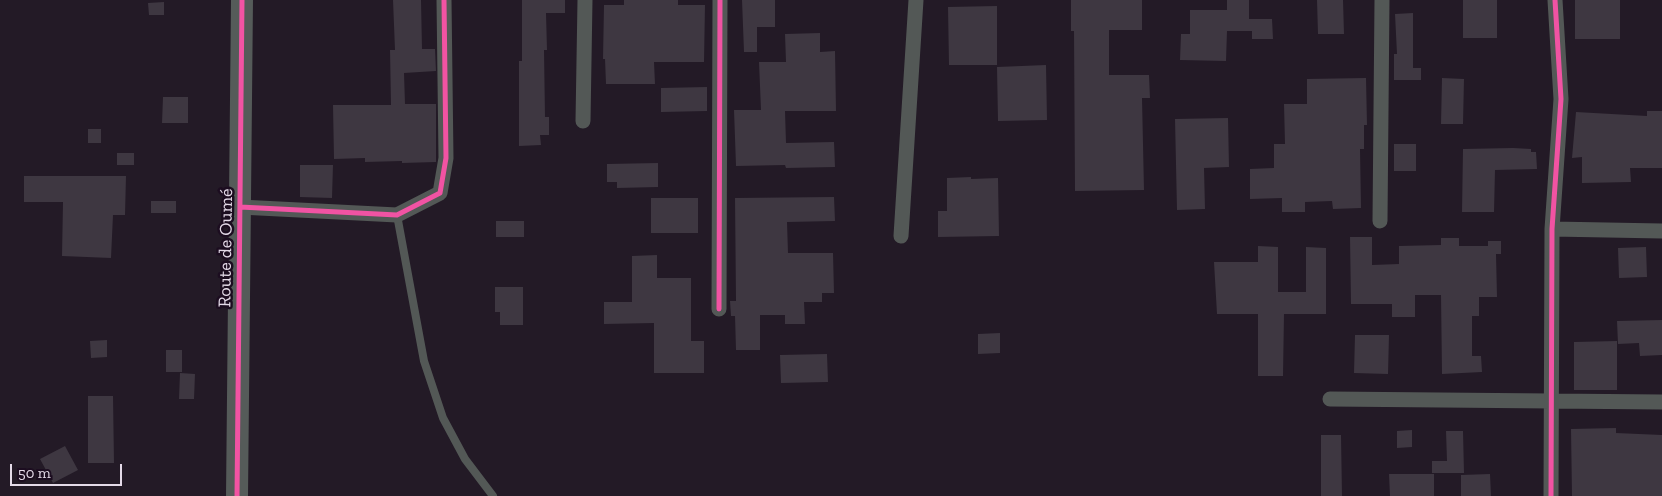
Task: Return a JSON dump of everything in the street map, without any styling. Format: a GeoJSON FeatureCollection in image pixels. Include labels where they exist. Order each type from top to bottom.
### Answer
{"type":"FeatureCollection","features":[{"type":"Feature","properties":{"kind":"street","name":"Route de Oumé"},"geometry":{"type":"LineString","coordinates":[[237,496],[242,0]]}},
{"type":"Feature","properties":{"kind":"street"},"geometry":{"type":"LineString","coordinates":[[240,207],[397,215],[440,193],[446,158],[444,0]]}},
{"type":"Feature","properties":{"kind":"street"},"geometry":{"type":"LineString","coordinates":[[583,122],[586,0]]}},
{"type":"Feature","properties":{"kind":"street"},"geometry":{"type":"LineString","coordinates":[[719,309],[720,0]]}},
{"type":"Feature","properties":{"kind":"street"},"geometry":{"type":"LineString","coordinates":[[900,236],[916,0]]}},
{"type":"Feature","properties":{"kind":"street"},"geometry":{"type":"LineString","coordinates":[[1380,221],[1382,0]]}},
{"type":"Feature","properties":{"kind":"street"},"geometry":{"type":"LineString","coordinates":[[1551,496],[1553,400],[1552,229],[1561,99],[1555,0]]}},
{"type":"Feature","properties":{"kind":"street"},"geometry":{"type":"LineString","coordinates":[[1552,229],[1662,231]]}},
{"type":"Feature","properties":{"kind":"street"},"geometry":{"type":"LineString","coordinates":[[1330,399],[1662,402]]}},
{"type":"Feature","properties":{"kind":"lane"},"geometry":{"type":"LineString","coordinates":[[397,215],[424,361],[443,418],[465,459],[493,496]]}},
{"type":"Feature","properties":{"kind":"building"},"geometry":{"type":"Polygon","coordinates":[[[393,0],[421,0],[422,49],[435,49],[436,71],[404,73],[405,104],[436,104],[436,162],[365,162],[365,158],[334,159],[333,105],[391,105],[390,50],[395,50],[393,0]]]}},
{"type":"Feature","properties":{"kind":"building"},"geometry":{"type":"Polygon","coordinates":[[[522,0],[565,0],[565,13],[546,13],[547,50],[544,50],[545,117],[549,117],[549,135],[540,135],[541,145],[519,146],[519,61],[522,61],[522,0]]]}},
{"type":"Feature","properties":{"kind":"building"},"geometry":{"type":"Polygon","coordinates":[[[624,0],[678,0],[678,5],[705,5],[704,62],[654,62],[655,84],[606,84],[605,59],[603,59],[604,5],[624,5],[624,0]]]}},
{"type":"Feature","properties":{"kind":"building"},"geometry":{"type":"Polygon","coordinates":[[[742,0],[775,0],[775,27],[757,27],[757,52],[744,52],[742,0]]]}},
{"type":"Feature","properties":{"kind":"building"},"geometry":{"type":"Polygon","coordinates":[[[1071,0],[1142,0],[1142,30],[1109,30],[1109,75],[1149,75],[1150,98],[1142,98],[1144,190],[1075,191],[1074,31],[1071,31],[1071,0]]]}},
{"type":"Feature","properties":{"kind":"building"},"geometry":{"type":"Polygon","coordinates":[[[1227,0],[1249,0],[1249,19],[1272,19],[1273,39],[1252,39],[1252,31],[1227,31],[1226,61],[1180,60],[1181,34],[1190,34],[1190,10],[1227,10],[1227,0]]]}},
{"type":"Feature","properties":{"kind":"building"},"geometry":{"type":"Polygon","coordinates":[[[1317,0],[1343,0],[1344,34],[1318,34],[1317,0]]]}},
{"type":"Feature","properties":{"kind":"building"},"geometry":{"type":"Polygon","coordinates":[[[1463,0],[1497,0],[1497,38],[1463,38],[1463,0]]]}},
{"type":"Feature","properties":{"kind":"building"},"geometry":{"type":"Polygon","coordinates":[[[1575,0],[1620,0],[1620,39],[1575,39],[1575,0]]]}},
{"type":"Feature","properties":{"kind":"building"},"geometry":{"type":"Polygon","coordinates":[[[164,2],[164,15],[149,15],[148,3],[164,2]]]}},
{"type":"Feature","properties":{"kind":"building"},"geometry":{"type":"Polygon","coordinates":[[[997,6],[997,65],[949,65],[948,7],[997,6]]]}},
{"type":"Feature","properties":{"kind":"building"},"geometry":{"type":"Polygon","coordinates":[[[1413,13],[1413,68],[1421,68],[1421,80],[1394,80],[1394,54],[1397,54],[1395,14],[1413,13]]]}},
{"type":"Feature","properties":{"kind":"building"},"geometry":{"type":"Polygon","coordinates":[[[820,33],[820,52],[835,51],[836,111],[785,111],[786,143],[834,142],[835,167],[736,166],[734,110],[761,110],[759,62],[786,62],[785,34],[820,33]]]}},
{"type":"Feature","properties":{"kind":"building"},"geometry":{"type":"Polygon","coordinates":[[[1046,65],[1047,120],[998,121],[997,67],[1046,65]]]}},
{"type":"Feature","properties":{"kind":"building"},"geometry":{"type":"Polygon","coordinates":[[[1366,78],[1367,125],[1364,125],[1364,149],[1360,149],[1361,208],[1333,209],[1332,201],[1305,202],[1305,212],[1282,212],[1282,198],[1250,199],[1250,169],[1274,168],[1274,144],[1285,144],[1284,104],[1307,104],[1307,79],[1366,78]]]}},
{"type":"Feature","properties":{"kind":"building"},"geometry":{"type":"Polygon","coordinates":[[[1442,78],[1464,79],[1463,124],[1441,124],[1442,78]]]}},
{"type":"Feature","properties":{"kind":"building"},"geometry":{"type":"Polygon","coordinates":[[[707,87],[707,111],[661,112],[661,88],[707,87]]]}},
{"type":"Feature","properties":{"kind":"building"},"geometry":{"type":"Polygon","coordinates":[[[163,97],[188,97],[188,123],[162,123],[163,97]]]}},
{"type":"Feature","properties":{"kind":"building"},"geometry":{"type":"Polygon","coordinates":[[[1647,111],[1662,111],[1662,168],[1630,168],[1631,182],[1582,183],[1582,157],[1572,158],[1576,112],[1647,116],[1647,111]]]}},
{"type":"Feature","properties":{"kind":"building"},"geometry":{"type":"Polygon","coordinates":[[[1228,118],[1229,167],[1204,168],[1205,209],[1177,210],[1175,119],[1228,118]]]}},
{"type":"Feature","properties":{"kind":"building"},"geometry":{"type":"Polygon","coordinates":[[[88,129],[101,129],[101,143],[88,143],[88,129]]]}},
{"type":"Feature","properties":{"kind":"building"},"geometry":{"type":"Polygon","coordinates":[[[1394,144],[1416,144],[1416,171],[1394,171],[1394,144]]]}},
{"type":"Feature","properties":{"kind":"building"},"geometry":{"type":"Polygon","coordinates":[[[1463,149],[1531,149],[1531,152],[1536,152],[1537,169],[1495,170],[1494,212],[1462,212],[1463,149]]]}},
{"type":"Feature","properties":{"kind":"building"},"geometry":{"type":"Polygon","coordinates":[[[117,153],[134,153],[134,165],[117,165],[117,153]]]}},
{"type":"Feature","properties":{"kind":"building"},"geometry":{"type":"Polygon","coordinates":[[[658,163],[658,187],[617,188],[617,182],[607,182],[607,164],[658,163]]]}},
{"type":"Feature","properties":{"kind":"building"},"geometry":{"type":"Polygon","coordinates":[[[300,165],[333,165],[332,198],[300,197],[300,165]]]}},
{"type":"Feature","properties":{"kind":"building"},"geometry":{"type":"Polygon","coordinates":[[[24,176],[126,176],[125,215],[113,215],[111,258],[62,256],[63,202],[24,202],[24,176]]]}},
{"type":"Feature","properties":{"kind":"building"},"geometry":{"type":"Polygon","coordinates":[[[971,177],[971,179],[998,178],[999,236],[938,237],[938,211],[947,211],[947,178],[971,177]]]}},
{"type":"Feature","properties":{"kind":"building"},"geometry":{"type":"Polygon","coordinates":[[[834,197],[835,221],[787,222],[788,253],[833,253],[834,293],[822,293],[822,302],[804,302],[805,324],[785,324],[785,315],[760,315],[760,350],[736,350],[735,316],[731,316],[730,301],[736,301],[735,198],[834,197]]]}},
{"type":"Feature","properties":{"kind":"building"},"geometry":{"type":"Polygon","coordinates":[[[651,198],[698,198],[698,233],[651,233],[651,198]]]}},
{"type":"Feature","properties":{"kind":"building"},"geometry":{"type":"Polygon","coordinates":[[[151,201],[176,201],[176,213],[151,213],[151,201]]]}},
{"type":"Feature","properties":{"kind":"building"},"geometry":{"type":"Polygon","coordinates":[[[496,221],[524,221],[524,237],[496,237],[496,221]]]}},
{"type":"Feature","properties":{"kind":"building"},"geometry":{"type":"Polygon","coordinates":[[[1350,237],[1372,237],[1372,265],[1399,264],[1399,246],[1441,245],[1441,238],[1459,238],[1459,246],[1488,246],[1488,241],[1501,241],[1501,254],[1496,254],[1497,297],[1479,297],[1479,316],[1472,316],[1472,356],[1481,356],[1482,372],[1442,374],[1441,295],[1415,295],[1415,317],[1392,317],[1392,304],[1351,304],[1350,237]]]}},
{"type":"Feature","properties":{"kind":"building"},"geometry":{"type":"Polygon","coordinates":[[[1258,246],[1278,247],[1278,292],[1306,292],[1306,247],[1326,248],[1326,314],[1284,314],[1283,376],[1258,376],[1258,314],[1217,314],[1214,262],[1258,262],[1258,246]]]}},
{"type":"Feature","properties":{"kind":"building"},"geometry":{"type":"Polygon","coordinates":[[[1646,247],[1647,277],[1619,278],[1618,248],[1646,247]]]}},
{"type":"Feature","properties":{"kind":"building"},"geometry":{"type":"Polygon","coordinates":[[[657,255],[657,278],[691,278],[691,341],[704,341],[704,373],[654,373],[654,323],[604,324],[604,302],[632,302],[632,256],[657,255]]]}},
{"type":"Feature","properties":{"kind":"building"},"geometry":{"type":"Polygon","coordinates":[[[495,287],[523,287],[523,325],[500,325],[500,312],[495,312],[495,287]]]}},
{"type":"Feature","properties":{"kind":"building"},"geometry":{"type":"Polygon","coordinates":[[[1662,320],[1662,355],[1640,356],[1639,343],[1618,344],[1617,321],[1662,320]]]}},
{"type":"Feature","properties":{"kind":"building"},"geometry":{"type":"Polygon","coordinates":[[[1000,333],[1000,353],[978,354],[978,334],[1000,333]]]}},
{"type":"Feature","properties":{"kind":"building"},"geometry":{"type":"Polygon","coordinates":[[[1355,335],[1389,335],[1388,374],[1354,373],[1355,335]]]}},
{"type":"Feature","properties":{"kind":"building"},"geometry":{"type":"Polygon","coordinates":[[[107,340],[107,357],[91,358],[90,341],[107,340]]]}},
{"type":"Feature","properties":{"kind":"building"},"geometry":{"type":"Polygon","coordinates":[[[1617,341],[1617,390],[1574,390],[1574,342],[1617,341]]]}},
{"type":"Feature","properties":{"kind":"building"},"geometry":{"type":"Polygon","coordinates":[[[166,350],[182,350],[182,372],[166,372],[166,350]]]}},
{"type":"Feature","properties":{"kind":"building"},"geometry":{"type":"Polygon","coordinates":[[[827,354],[828,382],[781,383],[780,355],[827,354]]]}},
{"type":"Feature","properties":{"kind":"building"},"geometry":{"type":"Polygon","coordinates":[[[180,373],[195,374],[194,399],[179,399],[180,373]]]}},
{"type":"Feature","properties":{"kind":"building"},"geometry":{"type":"Polygon","coordinates":[[[88,396],[113,396],[114,463],[88,463],[88,396]]]}},
{"type":"Feature","properties":{"kind":"building"},"geometry":{"type":"Polygon","coordinates":[[[1616,428],[1616,433],[1662,435],[1662,496],[1572,496],[1571,429],[1616,428]]]}},
{"type":"Feature","properties":{"kind":"building"},"geometry":{"type":"Polygon","coordinates":[[[1412,430],[1412,447],[1397,448],[1397,431],[1412,430]]]}},
{"type":"Feature","properties":{"kind":"building"},"geometry":{"type":"Polygon","coordinates":[[[1446,431],[1463,431],[1464,473],[1432,473],[1432,461],[1447,461],[1446,431]]]}},
{"type":"Feature","properties":{"kind":"building"},"geometry":{"type":"Polygon","coordinates":[[[1321,435],[1341,435],[1342,496],[1321,496],[1321,435]]]}},
{"type":"Feature","properties":{"kind":"building"},"geometry":{"type":"Polygon","coordinates":[[[65,446],[78,470],[53,483],[40,459],[65,446]]]}},
{"type":"Feature","properties":{"kind":"building"},"geometry":{"type":"Polygon","coordinates":[[[1389,474],[1434,474],[1434,496],[1390,496],[1389,474]]]}},
{"type":"Feature","properties":{"kind":"building"},"geometry":{"type":"Polygon","coordinates":[[[1490,474],[1491,496],[1461,496],[1461,475],[1490,474]]]}},
{"type":"Feature","properties":{"kind":"cycle path"},"geometry":{"type":"LineString","coordinates":[[237,496],[242,0]]}},
{"type":"Feature","properties":{"kind":"cycle path"},"geometry":{"type":"LineString","coordinates":[[240,207],[397,215],[440,193],[446,158],[444,0]]}},
{"type":"Feature","properties":{"kind":"cycle path"},"geometry":{"type":"LineString","coordinates":[[719,309],[720,0]]}},
{"type":"Feature","properties":{"kind":"cycle path"},"geometry":{"type":"LineString","coordinates":[[1551,496],[1552,229],[1561,99],[1555,0]]}}]}
